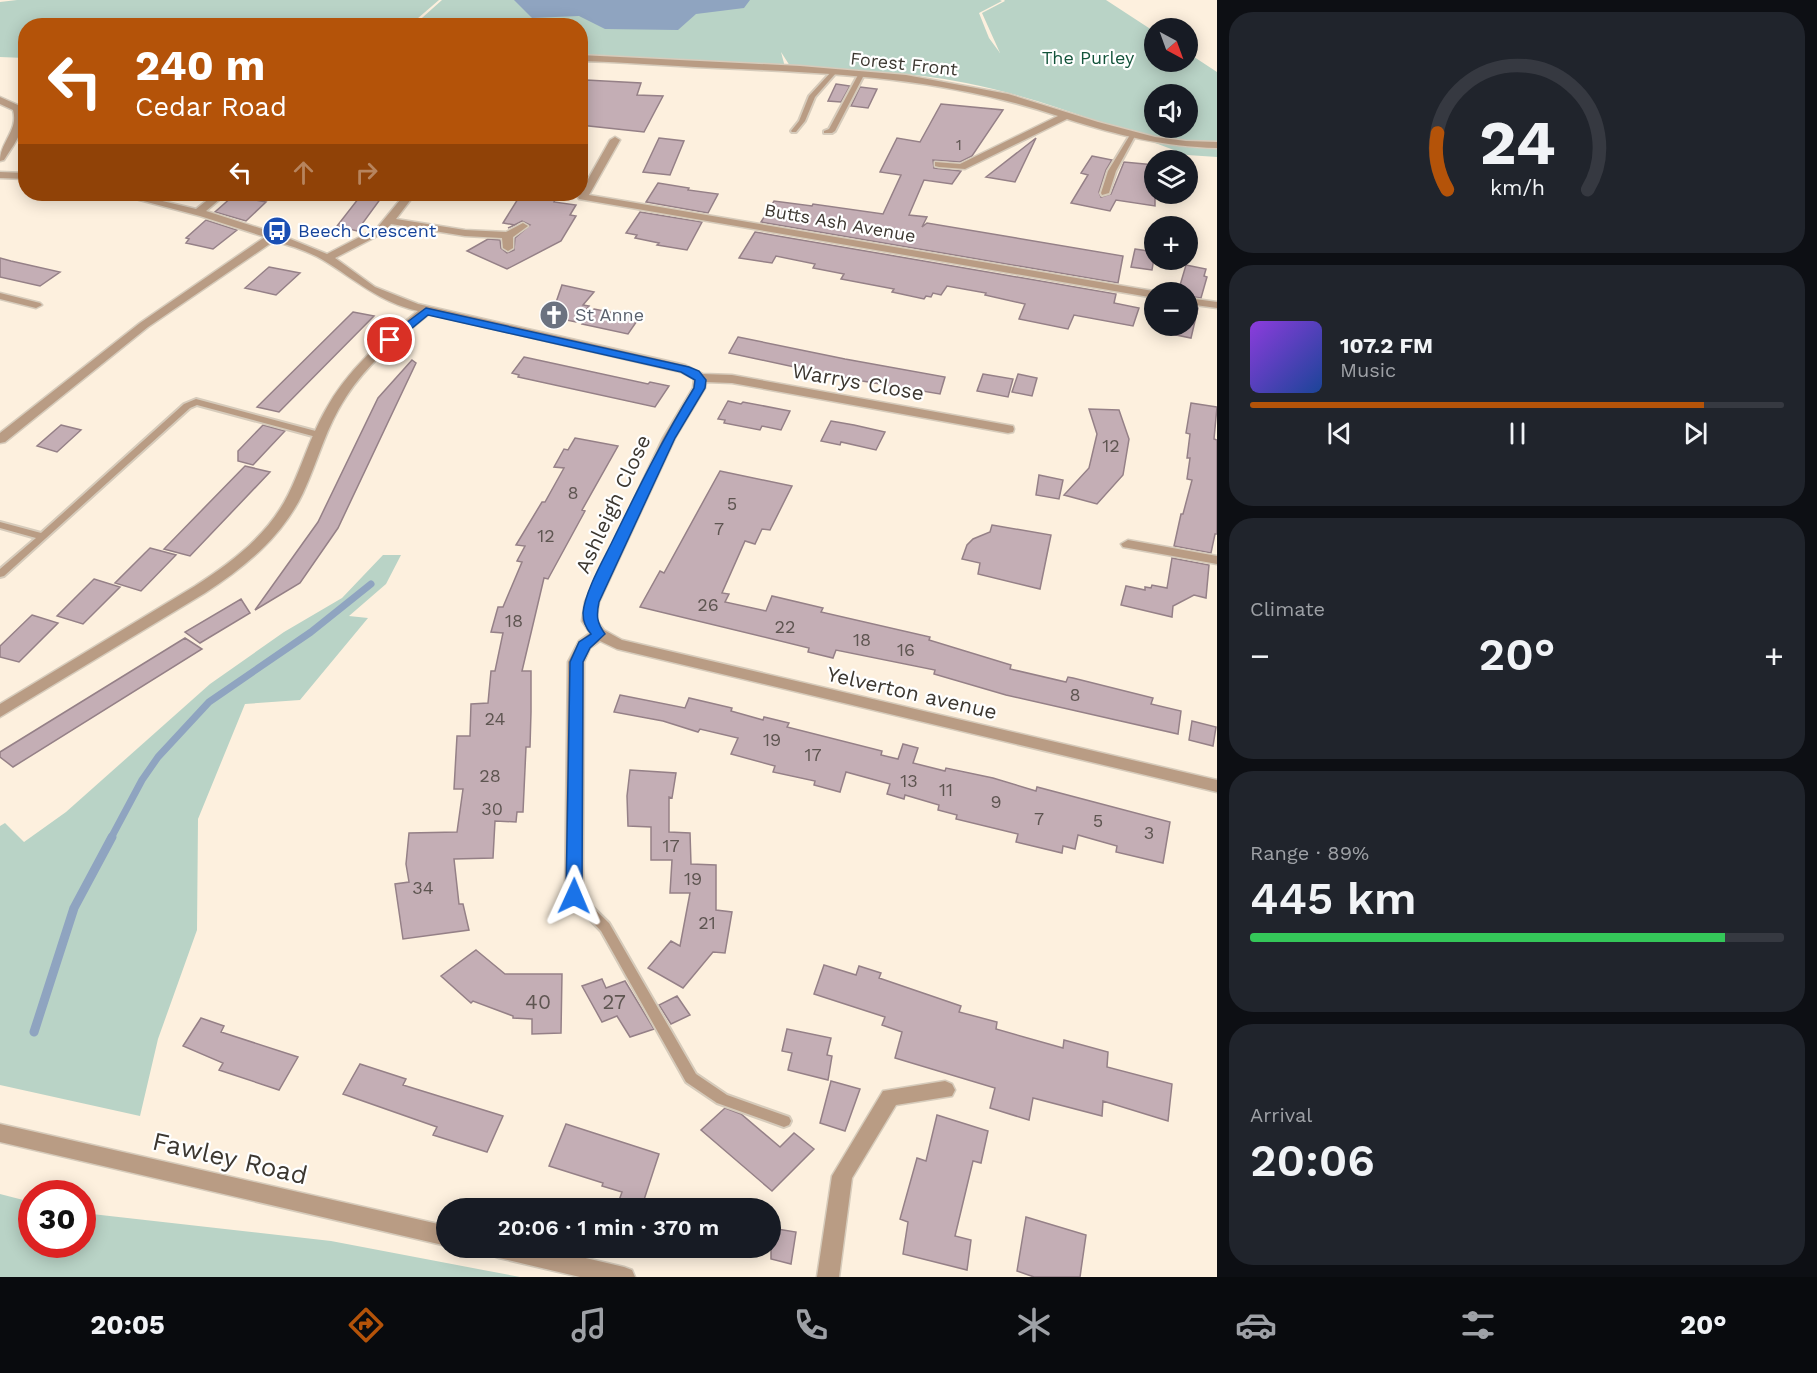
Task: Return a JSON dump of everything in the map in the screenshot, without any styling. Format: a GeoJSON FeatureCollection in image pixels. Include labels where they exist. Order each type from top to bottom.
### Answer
{"type":"FeatureCollection","features":[{"type":"Feature","properties":{"kind":"street","name":"Forest Front"},"geometry":{"type":"LineString","coordinates":[[588,58],[784,68],[926,81],[1025,100],[1132,136],[1170,142],[1217,144]]}},
{"type":"Feature","properties":{"kind":"street"},"geometry":{"type":"LineString","coordinates":[[0,100],[12,104],[18,110]]}},
{"type":"Feature","properties":{"kind":"street"},"geometry":{"type":"LineString","coordinates":[[12,104],[18,102]]}},
{"type":"Feature","properties":{"kind":"street"},"geometry":{"type":"LineString","coordinates":[[939,164],[961,167],[1067,115]]}},
{"type":"Feature","properties":{"kind":"street"},"geometry":{"type":"LineString","coordinates":[[0,158],[18,127]]}},
{"type":"Feature","properties":{"kind":"street","name":"Butts Ash Avenue"},"geometry":{"type":"LineString","coordinates":[[588,188],[615,140]]}},
{"type":"Feature","properties":{"kind":"street"},"geometry":{"type":"LineString","coordinates":[[0,175],[18,176]]}},
{"type":"Feature","properties":{"kind":"street","name":"Butts Ash Avenue"},"geometry":{"type":"LineString","coordinates":[[588,198],[1144,293]]}},
{"type":"Feature","properties":{"kind":"street"},"geometry":{"type":"LineString","coordinates":[[152,201],[198,212],[273,236],[327,258],[380,294],[426,311],[685,369],[700,378]]}},
{"type":"Feature","properties":{"kind":"street"},"geometry":{"type":"LineString","coordinates":[[198,212],[212,201]]}},
{"type":"Feature","properties":{"kind":"street"},"geometry":{"type":"LineString","coordinates":[[327,258],[371,237],[390,221],[405,201]]}},
{"type":"Feature","properties":{"kind":"street"},"geometry":{"type":"LineString","coordinates":[[390,221],[465,233],[508,236],[523,226]]}},
{"type":"Feature","properties":{"kind":"street"},"geometry":{"type":"LineString","coordinates":[[0,439],[144,325],[273,236]]}},
{"type":"Feature","properties":{"kind":"street"},"geometry":{"type":"LineString","coordinates":[[508,236],[506,241],[508,248]]}},
{"type":"Feature","properties":{"kind":"street"},"geometry":{"type":"LineString","coordinates":[[0,296],[36,305]]}},
{"type":"Feature","properties":{"kind":"street"},"geometry":{"type":"LineString","coordinates":[[1198,303],[1217,306]]}},
{"type":"Feature","properties":{"kind":"street"},"geometry":{"type":"LineString","coordinates":[[0,711],[206,587],[240,562],[272,531],[291,506],[334,406],[356,374],[376,352],[426,311]]}},
{"type":"Feature","properties":{"kind":"street","name":"Warrys Close"},"geometry":{"type":"LineString","coordinates":[[700,378],[732,379],[1008,429]]}},
{"type":"Feature","properties":{"kind":"street","name":"Ashleigh Close"},"geometry":{"type":"LineString","coordinates":[[599,634],[589,621],[592,602],[669,438],[699,388],[700,378]]}},
{"type":"Feature","properties":{"kind":"street"},"geometry":{"type":"LineString","coordinates":[[1128,544],[1217,560]]}},
{"type":"Feature","properties":{"kind":"street"},"geometry":{"type":"LineString","coordinates":[[574,896],[576,662],[584,645],[599,634]]}},
{"type":"Feature","properties":{"kind":"street","name":"Yelverton avenue"},"geometry":{"type":"LineString","coordinates":[[599,634],[617,644],[1217,786]]}},
{"type":"Feature","properties":{"kind":"street"},"geometry":{"type":"LineString","coordinates":[[828,1277],[842,1176],[890,1097],[945,1090]]}},
{"type":"Feature","properties":{"kind":"street","name":"Fawley Road"},"geometry":{"type":"LineString","coordinates":[[0,1133],[436,1233]]}},
{"type":"Feature","properties":{"kind":"street"},"geometry":{"type":"LineString","coordinates":[[542,1258],[624,1277]]}},
{"type":"Feature","properties":{"kind":"lane"},"geometry":{"type":"LineString","coordinates":[[794,131],[802,121],[812,96],[833,73]]}},
{"type":"Feature","properties":{"kind":"lane"},"geometry":{"type":"LineString","coordinates":[[826,132],[832,130],[861,75]]}},
{"type":"Feature","properties":{"kind":"lane"},"geometry":{"type":"LineString","coordinates":[[1105,193],[1112,171],[1132,136]]}},
{"type":"Feature","properties":{"kind":"lane"},"geometry":{"type":"LineString","coordinates":[[0,574],[187,406],[196,402],[320,435]]}},
{"type":"Feature","properties":{"kind":"lane"},"geometry":{"type":"LineString","coordinates":[[0,525],[43,537]]}},
{"type":"Feature","properties":{"kind":"lane"},"geometry":{"type":"LineString","coordinates":[[574,896],[604,927],[691,1078],[722,1099],[784,1121]]}},
{"type":"Feature","properties":{"kind":"green space"},"geometry":{"type":"Polygon","coordinates":[[[17,0],[439,0],[418,18],[18,18],[18,58],[0,57],[0,2],[17,0]]]}},
{"type":"Feature","properties":{"kind":"green space","name":"The Purley"},"geometry":{"type":"Polygon","coordinates":[[[442,0],[1000,0],[1002,1],[979,13],[989,38],[1000,53],[982,13],[1004,0],[1106,0],[1144,25],[1144,72],[1198,72],[1198,60],[1217,72],[1217,157],[1198,156],[1198,150],[1174,150],[1078,114],[994,89],[923,76],[790,66],[781,52],[785,67],[588,57],[588,18],[422,18],[442,0]]]}},
{"type":"Feature","properties":{"kind":"green space"},"geometry":{"type":"Polygon","coordinates":[[[383,555],[401,555],[386,584],[349,616],[368,618],[300,700],[245,704],[198,819],[197,930],[158,1039],[140,1116],[0,1085],[0,826],[5,823],[24,842],[66,812],[210,684],[284,632],[342,598],[383,555]]]}},
{"type":"Feature","properties":{"kind":"green space"},"geometry":{"type":"Polygon","coordinates":[[[0,1194],[18,1199],[18,1258],[96,1258],[96,1214],[331,1241],[520,1277],[0,1277],[0,1194]]]}},
{"type":"Feature","properties":{"kind":"water"},"geometry":{"type":"Polygon","coordinates":[[[514,0],[750,0],[744,8],[696,14],[678,30],[605,29],[588,20],[588,18],[579,16],[532,18],[514,0]]]}},
{"type":"Feature","properties":{"kind":"building"},"geometry":{"type":"Polygon","coordinates":[[[588,80],[641,83],[637,95],[663,96],[644,132],[588,126],[588,80]]]}},
{"type":"Feature","properties":{"kind":"building"},"geometry":{"type":"Polygon","coordinates":[[[836,84],[850,86],[841,102],[828,101],[836,84]]]}},
{"type":"Feature","properties":{"kind":"building"},"geometry":{"type":"Polygon","coordinates":[[[860,87],[877,89],[868,108],[851,106],[860,87]]]}},
{"type":"Feature","properties":{"kind":"building"},"geometry":{"type":"Polygon","coordinates":[[[941,104],[1003,110],[972,156],[960,162],[933,160],[934,168],[961,171],[952,184],[924,180],[909,215],[927,217],[922,227],[927,223],[1123,256],[1118,283],[761,222],[774,201],[883,214],[901,175],[880,172],[897,138],[920,142],[941,104]]]}},
{"type":"Feature","properties":{"kind":"building"},"geometry":{"type":"Polygon","coordinates":[[[659,138],[684,141],[670,175],[643,172],[659,138]]]}},
{"type":"Feature","properties":{"kind":"building"},"geometry":{"type":"Polygon","coordinates":[[[1036,138],[1015,182],[986,177],[1036,138]]]}},
{"type":"Feature","properties":{"kind":"building"},"geometry":{"type":"Polygon","coordinates":[[[1092,156],[1112,160],[1099,192],[1101,197],[1111,194],[1124,162],[1144,164],[1144,204],[1155,204],[1155,206],[1116,200],[1110,211],[1071,203],[1088,175],[1081,173],[1092,156]]]}},
{"type":"Feature","properties":{"kind":"building"},"geometry":{"type":"Polygon","coordinates":[[[658,183],[718,194],[708,213],[646,202],[658,183]]]}},
{"type":"Feature","properties":{"kind":"building"},"geometry":{"type":"Polygon","coordinates":[[[227,201],[266,202],[246,221],[215,212],[227,201]]]}},
{"type":"Feature","properties":{"kind":"building"},"geometry":{"type":"Polygon","coordinates":[[[357,201],[379,201],[357,231],[337,226],[357,201]]]}},
{"type":"Feature","properties":{"kind":"building"},"geometry":{"type":"Polygon","coordinates":[[[517,201],[554,201],[576,205],[570,215],[576,216],[561,241],[507,269],[467,251],[488,239],[500,240],[501,248],[507,253],[514,250],[515,238],[530,225],[522,221],[514,225],[503,223],[517,201]]]}},
{"type":"Feature","properties":{"kind":"building"},"geometry":{"type":"Polygon","coordinates":[[[640,212],[702,222],[687,250],[657,245],[659,243],[635,238],[637,235],[626,233],[640,212]]]}},
{"type":"Feature","properties":{"kind":"building"},"geometry":{"type":"Polygon","coordinates":[[[206,220],[237,230],[213,249],[186,243],[189,239],[186,238],[206,220]]]}},
{"type":"Feature","properties":{"kind":"building"},"geometry":{"type":"Polygon","coordinates":[[[755,232],[1116,294],[1114,303],[1139,308],[1133,326],[1074,315],[1068,329],[1019,319],[1025,304],[985,295],[986,293],[947,286],[941,295],[933,293],[931,297],[926,296],[924,299],[892,292],[894,289],[841,279],[844,274],[813,268],[815,264],[776,256],[772,263],[739,258],[755,232]]]}},
{"type":"Feature","properties":{"kind":"building"},"geometry":{"type":"Polygon","coordinates":[[[1135,249],[1144,250],[1144,269],[1131,267],[1135,249]]]}},
{"type":"Feature","properties":{"kind":"building"},"geometry":{"type":"Polygon","coordinates":[[[0,258],[60,272],[40,286],[0,277],[0,258]]]}},
{"type":"Feature","properties":{"kind":"building"},"geometry":{"type":"Polygon","coordinates":[[[269,267],[300,273],[276,295],[245,288],[269,267]]]}},
{"type":"Feature","properties":{"kind":"building"},"geometry":{"type":"Polygon","coordinates":[[[1198,267],[1206,269],[1204,276],[1207,277],[1201,298],[1198,298],[1198,282],[1181,282],[1185,270],[1198,270],[1198,267]]]}},
{"type":"Feature","properties":{"kind":"building"},"geometry":{"type":"Polygon","coordinates":[[[562,285],[594,292],[583,305],[589,306],[576,322],[551,317],[562,285]]]}},
{"type":"Feature","properties":{"kind":"building"},"geometry":{"type":"Polygon","coordinates":[[[594,309],[639,318],[628,334],[582,324],[594,309]]]}},
{"type":"Feature","properties":{"kind":"building"},"geometry":{"type":"Polygon","coordinates":[[[353,312],[374,316],[279,412],[257,407],[353,312]]]}},
{"type":"Feature","properties":{"kind":"building"},"geometry":{"type":"Polygon","coordinates":[[[738,337],[945,377],[940,394],[850,379],[729,353],[738,337]]]}},
{"type":"Feature","properties":{"kind":"building"},"geometry":{"type":"Polygon","coordinates":[[[524,357],[648,384],[650,382],[669,386],[655,407],[518,377],[519,375],[512,373],[524,357]]]}},
{"type":"Feature","properties":{"kind":"building"},"geometry":{"type":"Polygon","coordinates":[[[412,360],[416,363],[338,528],[300,583],[255,610],[318,522],[378,398],[412,360]]]}},
{"type":"Feature","properties":{"kind":"building"},"geometry":{"type":"Polygon","coordinates":[[[983,374],[1013,379],[1008,397],[977,391],[983,374]]]}},
{"type":"Feature","properties":{"kind":"building"},"geometry":{"type":"Polygon","coordinates":[[[1018,374],[1037,378],[1032,396],[1012,392],[1018,374]]]}},
{"type":"Feature","properties":{"kind":"building"},"geometry":{"type":"Polygon","coordinates":[[[728,401],[790,411],[781,430],[762,426],[760,430],[724,423],[725,420],[718,419],[728,401]]]}},
{"type":"Feature","properties":{"kind":"building"},"geometry":{"type":"Polygon","coordinates":[[[1191,403],[1217,407],[1214,439],[1217,440],[1217,534],[1215,534],[1211,553],[1174,546],[1192,480],[1187,479],[1190,434],[1186,433],[1191,403]]]}},
{"type":"Feature","properties":{"kind":"building"},"geometry":{"type":"Polygon","coordinates":[[[1089,409],[1119,410],[1129,439],[1123,475],[1097,504],[1064,495],[1089,468],[1097,434],[1089,409]]]}},
{"type":"Feature","properties":{"kind":"building"},"geometry":{"type":"Polygon","coordinates":[[[831,421],[885,432],[876,450],[841,442],[840,445],[821,441],[831,421]]]}},
{"type":"Feature","properties":{"kind":"building"},"geometry":{"type":"Polygon","coordinates":[[[61,425],[81,430],[57,452],[37,446],[61,425]]]}},
{"type":"Feature","properties":{"kind":"building"},"geometry":{"type":"Polygon","coordinates":[[[263,425],[285,431],[253,465],[238,461],[238,451],[263,425]]]}},
{"type":"Feature","properties":{"kind":"building"},"geometry":{"type":"Polygon","coordinates":[[[575,438],[618,446],[582,510],[585,511],[548,579],[544,578],[522,671],[531,671],[530,747],[526,747],[523,812],[517,812],[516,822],[495,821],[493,858],[454,859],[459,904],[463,904],[469,930],[403,939],[395,884],[409,882],[406,864],[409,833],[457,832],[463,789],[454,789],[457,736],[470,736],[471,704],[488,703],[491,671],[495,671],[503,633],[491,632],[498,607],[503,607],[522,562],[517,561],[525,546],[516,545],[542,502],[545,502],[564,468],[554,467],[564,449],[568,450],[575,438]]]}},
{"type":"Feature","properties":{"kind":"building"},"geometry":{"type":"Polygon","coordinates":[[[245,466],[270,472],[190,556],[164,549],[245,466]]]}},
{"type":"Feature","properties":{"kind":"building"},"geometry":{"type":"Polygon","coordinates":[[[720,471],[792,486],[770,530],[762,529],[755,544],[745,541],[722,593],[729,594],[725,602],[766,611],[772,596],[823,608],[821,612],[930,637],[929,640],[1011,665],[1010,669],[1066,682],[1068,677],[1073,678],[1153,698],[1151,704],[1181,711],[1178,734],[1006,695],[934,674],[935,670],[836,650],[833,658],[808,652],[809,648],[640,607],[660,571],[664,573],[720,471]]]}},
{"type":"Feature","properties":{"kind":"building"},"geometry":{"type":"Polygon","coordinates":[[[1039,475],[1063,480],[1059,499],[1036,495],[1039,475]]]}},
{"type":"Feature","properties":{"kind":"building"},"geometry":{"type":"Polygon","coordinates":[[[992,525],[1051,535],[1040,589],[978,574],[980,563],[962,559],[967,545],[973,539],[990,532],[992,525]]]}},
{"type":"Feature","properties":{"kind":"building"},"geometry":{"type":"Polygon","coordinates":[[[150,548],[176,555],[141,591],[115,583],[150,548]]]}},
{"type":"Feature","properties":{"kind":"building"},"geometry":{"type":"Polygon","coordinates":[[[1172,558],[1209,565],[1206,598],[1194,595],[1173,606],[1172,617],[1121,605],[1126,586],[1145,590],[1145,587],[1151,588],[1152,585],[1167,588],[1172,558]]]}},
{"type":"Feature","properties":{"kind":"building"},"geometry":{"type":"Polygon","coordinates":[[[94,579],[120,587],[83,624],[57,616],[94,579]]]}},
{"type":"Feature","properties":{"kind":"building"},"geometry":{"type":"Polygon","coordinates":[[[241,599],[250,613],[200,643],[185,632],[241,599]]]}},
{"type":"Feature","properties":{"kind":"building"},"geometry":{"type":"Polygon","coordinates":[[[32,615],[58,623],[19,662],[0,657],[0,646],[32,615]]]}},
{"type":"Feature","properties":{"kind":"building"},"geometry":{"type":"Polygon","coordinates":[[[185,638],[202,649],[13,767],[0,757],[0,752],[185,638]]]}},
{"type":"Feature","properties":{"kind":"building"},"geometry":{"type":"Polygon","coordinates":[[[620,695],[685,708],[689,698],[732,708],[731,711],[763,720],[764,717],[789,723],[787,727],[882,751],[881,755],[898,759],[903,744],[918,748],[913,763],[945,771],[946,768],[993,778],[1036,791],[1037,787],[1170,822],[1163,863],[1116,852],[1117,846],[1078,835],[1075,849],[1063,846],[1062,853],[1016,842],[1018,834],[956,819],[957,815],[938,810],[939,805],[905,795],[904,799],[887,794],[890,784],[846,772],[840,792],[814,785],[815,781],[773,772],[775,766],[731,754],[738,738],[700,729],[698,732],[663,721],[614,712],[620,695]]]}},
{"type":"Feature","properties":{"kind":"building"},"geometry":{"type":"Polygon","coordinates":[[[1192,721],[1216,727],[1213,746],[1189,740],[1192,721]]]}},
{"type":"Feature","properties":{"kind":"building"},"geometry":{"type":"Polygon","coordinates":[[[630,770],[676,773],[672,798],[669,797],[669,832],[690,833],[691,864],[716,865],[716,910],[732,912],[725,953],[713,952],[683,988],[648,968],[671,941],[680,946],[690,893],[670,893],[672,860],[651,860],[651,827],[628,826],[627,796],[630,770]]]}},
{"type":"Feature","properties":{"kind":"building"},"geometry":{"type":"Polygon","coordinates":[[[476,950],[505,974],[562,974],[561,1033],[532,1034],[532,1019],[513,1018],[513,1016],[473,1001],[471,1003],[441,976],[476,950]]]}},
{"type":"Feature","properties":{"kind":"building"},"geometry":{"type":"Polygon","coordinates":[[[824,965],[856,975],[859,966],[881,973],[879,978],[961,1006],[959,1012],[997,1022],[996,1029],[1063,1048],[1064,1040],[1108,1052],[1107,1067],[1172,1084],[1168,1121],[1103,1101],[1102,1116],[1033,1098],[1029,1120],[990,1108],[995,1088],[895,1058],[902,1032],[882,1025],[885,1017],[814,994],[824,965]]]}},
{"type":"Feature","properties":{"kind":"building"},"geometry":{"type":"Polygon","coordinates":[[[602,979],[606,988],[625,981],[654,1029],[630,1037],[617,1016],[602,1022],[582,986],[602,979]]]}},
{"type":"Feature","properties":{"kind":"building"},"geometry":{"type":"Polygon","coordinates":[[[677,996],[690,1015],[671,1024],[659,1005],[677,996]]]}},
{"type":"Feature","properties":{"kind":"building"},"geometry":{"type":"Polygon","coordinates":[[[201,1018],[224,1026],[221,1032],[298,1057],[279,1090],[219,1070],[223,1063],[183,1046],[201,1018]]]}},
{"type":"Feature","properties":{"kind":"building"},"geometry":{"type":"Polygon","coordinates":[[[787,1029],[831,1038],[827,1055],[832,1056],[828,1080],[788,1070],[792,1053],[782,1051],[787,1029]]]}},
{"type":"Feature","properties":{"kind":"building"},"geometry":{"type":"Polygon","coordinates":[[[360,1064],[406,1079],[403,1085],[503,1116],[487,1152],[433,1135],[437,1127],[343,1094],[360,1064]]]}},
{"type":"Feature","properties":{"kind":"building"},"geometry":{"type":"Polygon","coordinates":[[[831,1081],[860,1089],[845,1131],[820,1123],[831,1081]]]}},
{"type":"Feature","properties":{"kind":"building"},"geometry":{"type":"Polygon","coordinates":[[[725,1108],[741,1114],[780,1147],[794,1133],[814,1149],[772,1191],[701,1130],[725,1108]]]}},
{"type":"Feature","properties":{"kind":"building"},"geometry":{"type":"Polygon","coordinates":[[[937,1115],[988,1131],[981,1163],[973,1161],[955,1236],[971,1240],[967,1270],[903,1254],[908,1222],[900,1219],[917,1158],[926,1161],[937,1115]]]}},
{"type":"Feature","properties":{"kind":"building"},"geometry":{"type":"Polygon","coordinates":[[[566,1124],[659,1154],[645,1198],[620,1198],[622,1192],[602,1186],[603,1183],[549,1166],[566,1124]]]}},
{"type":"Feature","properties":{"kind":"building"},"geometry":{"type":"Polygon","coordinates":[[[1026,1217],[1086,1235],[1080,1277],[1034,1277],[1017,1271],[1026,1217]]]}},
{"type":"Feature","properties":{"kind":"building"},"geometry":{"type":"Polygon","coordinates":[[[781,1230],[796,1232],[791,1264],[771,1259],[781,1258],[781,1230]]]}},
{"type":"Feature","properties":{"kind":"waterway"},"geometry":{"type":"LineString","coordinates":[[111,838],[142,780],[158,757],[209,702],[311,632],[371,584]]}},
{"type":"Feature","properties":{"kind":"waterway"},"geometry":{"type":"LineString","coordinates":[[34,1032],[74,908],[112,837]]}},
{"type":"Feature","properties":{"kind":"place","name":"Beech Crescent"},"geometry":{"type":"Point","coordinates":[277,231]}},
{"type":"Feature","properties":{"kind":"place","name":"St Anne"},"geometry":{"type":"Point","coordinates":[554,315]}},
{"type":"Feature","properties":{"kind":"route"},"geometry":{"type":"LineString","coordinates":[[390,340],[426,311],[685,369],[699,376],[701,380],[699,388],[669,438],[611,558],[592,602],[590,613],[591,626],[599,634],[584,645],[576,662],[574,896]]}}]}
